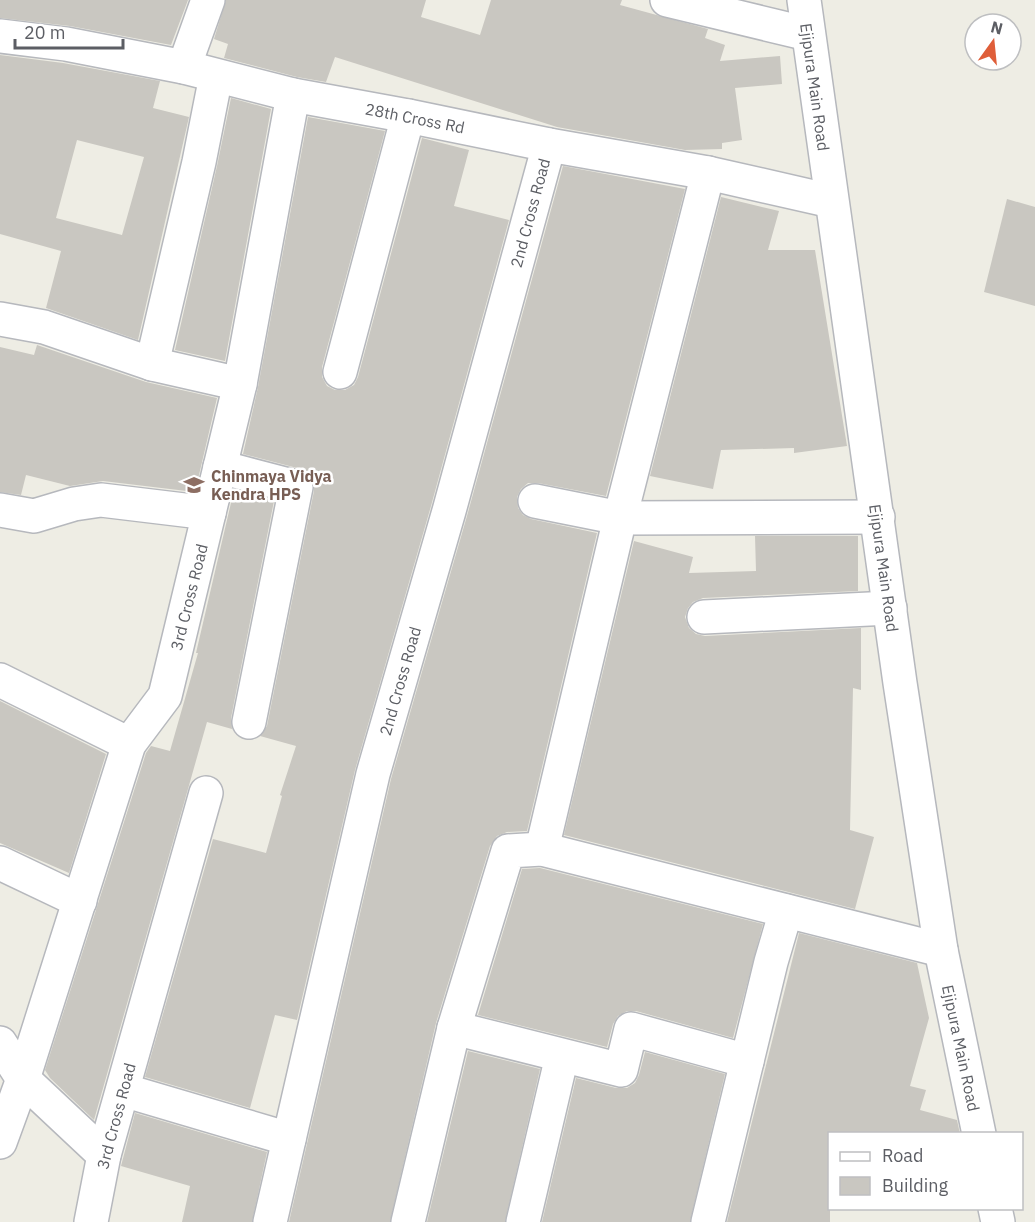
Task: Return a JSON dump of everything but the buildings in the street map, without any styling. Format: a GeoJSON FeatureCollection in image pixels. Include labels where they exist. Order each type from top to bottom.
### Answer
{"type":"FeatureCollection","features":[{"type":"Feature","properties":{"kind":"street"},"geometry":{"type":"LineString","coordinates":[[184,67],[207,0]]}},
{"type":"Feature","properties":{"kind":"street"},"geometry":{"type":"LineString","coordinates":[[667,0],[808,34]]}},
{"type":"Feature","properties":{"kind":"street","name":"Ejipura Main Road"},"geometry":{"type":"LineString","coordinates":[[804,0],[831,201],[941,950],[979,1132]]}},
{"type":"Feature","properties":{"kind":"street","name":"28th Cross Rd"},"geometry":{"type":"LineString","coordinates":[[0,36],[66,44],[184,67],[293,95],[549,145],[708,173],[831,201]]}},
{"type":"Feature","properties":{"kind":"street"},"geometry":{"type":"LineString","coordinates":[[152,364],[199,162],[216,76]]}},
{"type":"Feature","properties":{"kind":"street","name":"3rd Cross Road"},"geometry":{"type":"LineString","coordinates":[[0,1142],[23,1079],[129,744],[165,696],[240,384],[293,95]]}},
{"type":"Feature","properties":{"kind":"street"},"geometry":{"type":"LineString","coordinates":[[340,372],[408,116]]}},
{"type":"Feature","properties":{"kind":"street","name":"2nd Cross Road"},"geometry":{"type":"LineString","coordinates":[[270,1222],[374,774],[549,145]]}},
{"type":"Feature","properties":{"kind":"street"},"geometry":{"type":"LineString","coordinates":[[542,849],[620,518],[708,173]]}},
{"type":"Feature","properties":{"kind":"street"},"geometry":{"type":"LineString","coordinates":[[0,319],[44,327],[152,364],[240,384]]}},
{"type":"Feature","properties":{"kind":"street"},"geometry":{"type":"LineString","coordinates":[[220,467],[296,487],[249,722]]}},
{"type":"Feature","properties":{"kind":"street"},"geometry":{"type":"LineString","coordinates":[[0,510],[34,516],[74,504],[101,500],[209,513]]}},
{"type":"Feature","properties":{"kind":"street"},"geometry":{"type":"LineString","coordinates":[[536,501],[620,518],[878,517]]}},
{"type":"Feature","properties":{"kind":"street"},"geometry":{"type":"LineString","coordinates":[[704,617],[890,608]]}},
{"type":"Feature","properties":{"kind":"street"},"geometry":{"type":"LineString","coordinates":[[0,680],[129,744]]}},
{"type":"Feature","properties":{"kind":"street","name":"3rd Cross Road"},"geometry":{"type":"LineString","coordinates":[[91,1222],[104,1155],[206,793]]}},
{"type":"Feature","properties":{"kind":"street"},"geometry":{"type":"LineString","coordinates":[[408,1222],[454,1028],[508,851],[542,849],[941,950]]}},
{"type":"Feature","properties":{"kind":"street"},"geometry":{"type":"LineString","coordinates":[[0,863],[80,901]]}},
{"type":"Feature","properties":{"kind":"street"},"geometry":{"type":"LineString","coordinates":[[708,1222],[771,962],[786,911]]}},
{"type":"Feature","properties":{"kind":"street"},"geometry":{"type":"LineString","coordinates":[[454,1028],[621,1070],[631,1029],[747,1061]]}},
{"type":"Feature","properties":{"kind":"street"},"geometry":{"type":"LineString","coordinates":[[0,1043],[23,1079],[104,1155]]}},
{"type":"Feature","properties":{"kind":"street"},"geometry":{"type":"LineString","coordinates":[[524,1222],[562,1056]]}},
{"type":"Feature","properties":{"kind":"street"},"geometry":{"type":"LineString","coordinates":[[123,1090],[289,1139]]}},
{"type":"Feature","properties":{"kind":"place","name":"Chinmaya Vidya Kendra HPS"},"geometry":{"type":"Point","coordinates":[194,485]}}]}
